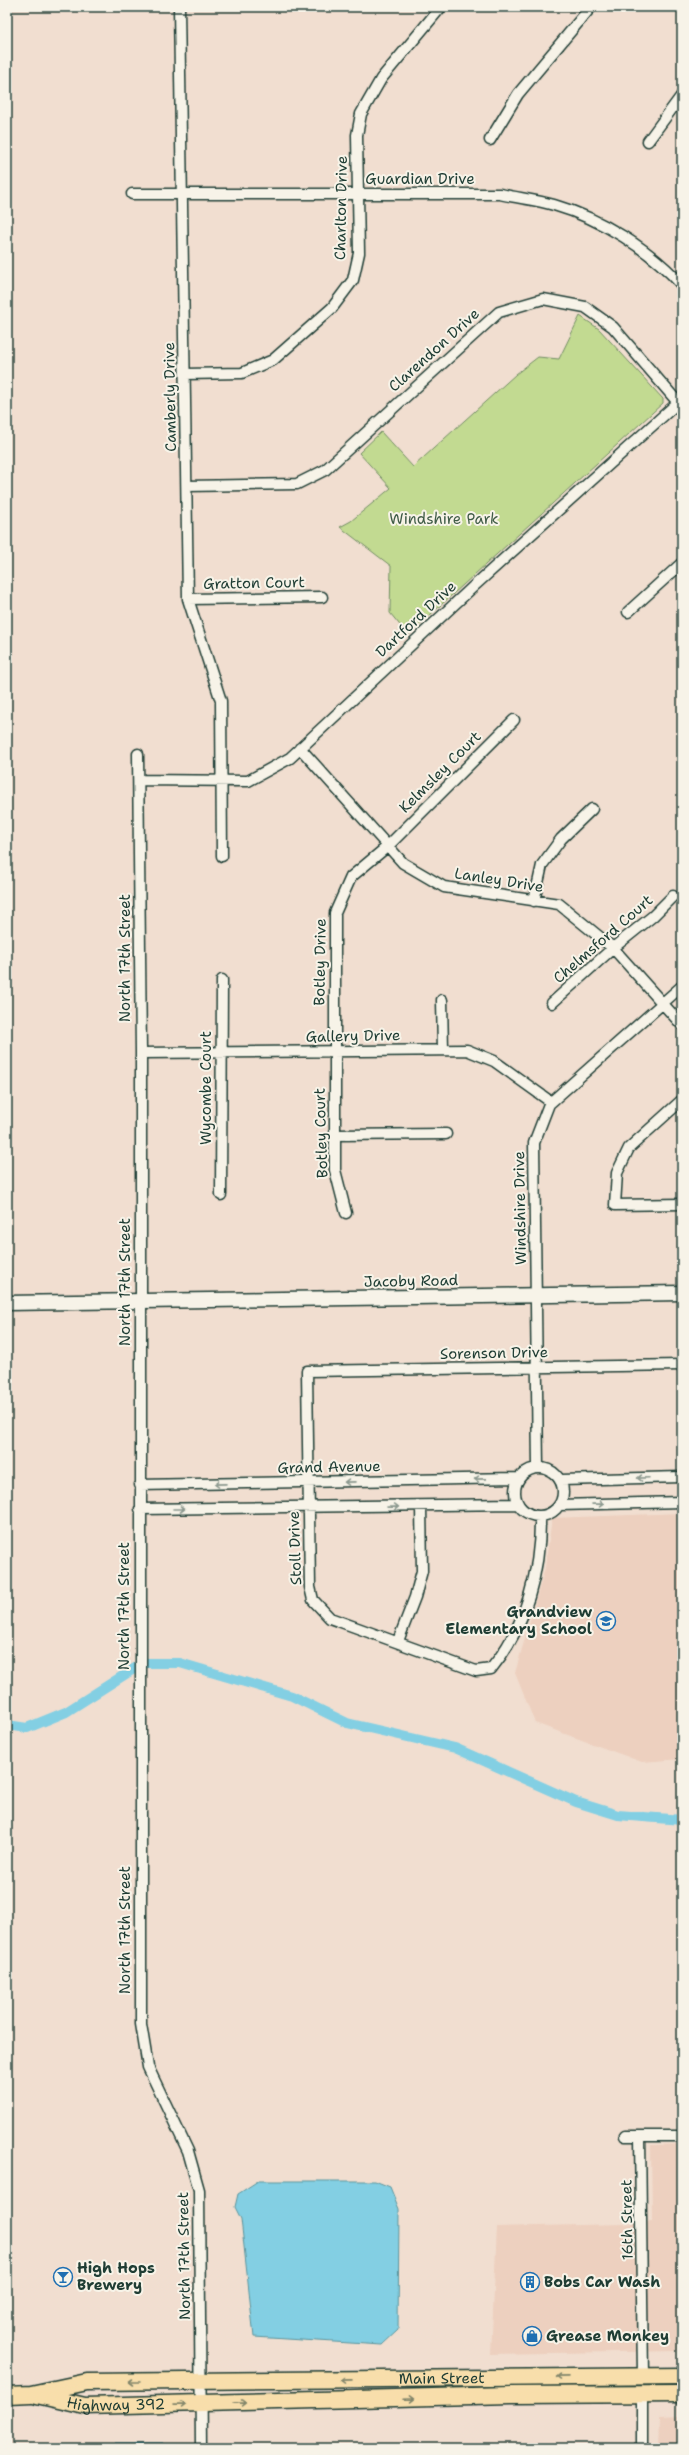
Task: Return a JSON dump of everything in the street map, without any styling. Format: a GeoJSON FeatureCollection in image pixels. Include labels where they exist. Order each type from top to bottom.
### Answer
{"type":"FeatureCollection","features":[{"type":"Feature","properties":{"kind":"main road"},"geometry":{"type":"LineString","coordinates":[[511,2396],[538,2389],[622,2387],[640,2382],[643,2376]]}},
{"type":"Feature","properties":{"kind":"main road","name":"Main Street"},"geometry":{"type":"LineString","coordinates":[[201,2382],[682,2376]]}},
{"type":"Feature","properties":{"kind":"main road","name":"Highway 392"},"geometry":{"type":"LineString","coordinates":[[7,2395],[31,2394],[87,2382],[201,2382]]}},
{"type":"Feature","properties":{"kind":"main road"},"geometry":{"type":"LineString","coordinates":[[642,2395],[655,2385],[682,2382]]}},
{"type":"Feature","properties":{"kind":"main road","name":"Highway 392"},"geometry":{"type":"LineString","coordinates":[[31,2394],[85,2406],[201,2404]]}},
{"type":"Feature","properties":{"kind":"main road","name":"Main Street"},"geometry":{"type":"LineString","coordinates":[[201,2404],[511,2396],[682,2394]]}},
{"type":"Feature","properties":{"kind":"street","name":"Camberly Drive"},"geometry":{"type":"LineString","coordinates":[[179,7],[188,599],[221,701],[222,856]]}},
{"type":"Feature","properties":{"kind":"street","name":"Charlton Drive"},"geometry":{"type":"LineString","coordinates":[[185,374],[242,373],[273,360],[332,308],[353,280],[359,254],[357,136],[361,114],[381,79],[441,7]]}},
{"type":"Feature","properties":{"kind":"street"},"geometry":{"type":"LineString","coordinates":[[490,140],[518,94],[591,7]]}},
{"type":"Feature","properties":{"kind":"street"},"geometry":{"type":"LineString","coordinates":[[648,141],[682,95]]}},
{"type":"Feature","properties":{"kind":"street"},"geometry":{"type":"LineString","coordinates":[[674,106],[682,112]]}},
{"type":"Feature","properties":{"kind":"street","name":"Guardian Drive"},"geometry":{"type":"LineString","coordinates":[[132,194],[500,194],[554,205],[589,218],[622,236],[667,269],[682,285]]}},
{"type":"Feature","properties":{"kind":"street","name":"Clarendon Drive"},"geometry":{"type":"LineString","coordinates":[[187,486],[297,484],[325,470],[499,312],[543,299],[585,307],[613,326],[681,403]]}},
{"type":"Feature","properties":{"kind":"street","name":"Dartford Drive"},"geometry":{"type":"LineString","coordinates":[[139,780],[248,780],[290,758],[475,585],[681,403]]}},
{"type":"Feature","properties":{"kind":"street"},"geometry":{"type":"LineString","coordinates":[[628,612],[682,563]]}},
{"type":"Feature","properties":{"kind":"street","name":"Gratton Court"},"geometry":{"type":"LineString","coordinates":[[188,599],[322,597]]}},
{"type":"Feature","properties":{"kind":"street","name":"Kelmsley Court"},"geometry":{"type":"LineString","coordinates":[[388,846],[514,720]]}},
{"type":"Feature","properties":{"kind":"street","name":"Lanley Drive"},"geometry":{"type":"LineString","coordinates":[[300,748],[403,863],[444,887],[559,904],[613,948],[664,1003],[682,1025]]}},
{"type":"Feature","properties":{"kind":"street","name":"North 17th Street"},"geometry":{"type":"LineString","coordinates":[[138,754],[141,1053],[139,1659],[141,2024],[148,2067],[188,2151],[199,2190],[201,2448]]}},
{"type":"Feature","properties":{"kind":"street"},"geometry":{"type":"LineString","coordinates":[[534,901],[542,865],[560,839],[592,809]]}},
{"type":"Feature","properties":{"kind":"street","name":"Botley Drive"},"geometry":{"type":"LineString","coordinates":[[334,1051],[335,913],[351,877],[388,846]]}},
{"type":"Feature","properties":{"kind":"street","name":"Chelmsford Court"},"geometry":{"type":"LineString","coordinates":[[552,1003],[613,948],[653,916],[672,896]]}},
{"type":"Feature","properties":{"kind":"street","name":"Wycombe Court"},"geometry":{"type":"LineString","coordinates":[[221,1196],[222,980]]}},
{"type":"Feature","properties":{"kind":"street","name":"Windshire Drive"},"geometry":{"type":"LineString","coordinates":[[538,1468],[534,1143],[551,1102],[682,986]]}},
{"type":"Feature","properties":{"kind":"street"},"geometry":{"type":"LineString","coordinates":[[442,1000],[443,1050]]}},
{"type":"Feature","properties":{"kind":"street","name":"Gallery Drive"},"geometry":{"type":"LineString","coordinates":[[141,1053],[467,1050],[494,1061],[551,1102]]}},
{"type":"Feature","properties":{"kind":"street","name":"Botley Court"},"geometry":{"type":"LineString","coordinates":[[334,1051],[335,1170],[346,1213]]}},
{"type":"Feature","properties":{"kind":"street"},"geometry":{"type":"LineString","coordinates":[[682,1100],[629,1148],[617,1173],[615,1205],[682,1204]]}},
{"type":"Feature","properties":{"kind":"street"},"geometry":{"type":"LineString","coordinates":[[335,1135],[446,1134]]}},
{"type":"Feature","properties":{"kind":"street","name":"Jacoby Road"},"geometry":{"type":"LineString","coordinates":[[7,1303],[682,1293]]}},
{"type":"Feature","properties":{"kind":"street","name":"Sorenson Drive"},"geometry":{"type":"LineString","coordinates":[[307,1371],[682,1365]]}},
{"type":"Feature","properties":{"kind":"street","name":"Stoll Drive"},"geometry":{"type":"LineString","coordinates":[[307,1371],[310,1587],[313,1600],[330,1618],[476,1671],[491,1669],[498,1660],[522,1616],[534,1580],[540,1544],[540,1516]]}},
{"type":"Feature","properties":{"kind":"street"},"geometry":{"type":"LineString","coordinates":[[538,1468],[549,1470],[561,1480],[564,1495],[559,1505],[551,1513],[540,1516],[528,1513],[518,1504],[515,1494],[519,1478],[525,1472],[538,1468]]}},
{"type":"Feature","properties":{"kind":"street"},"geometry":{"type":"LineString","coordinates":[[561,1480],[682,1477]]}},
{"type":"Feature","properties":{"kind":"street","name":"Grand Avenue"},"geometry":{"type":"LineString","coordinates":[[140,1485],[519,1478]]}},
{"type":"Feature","properties":{"kind":"street"},"geometry":{"type":"LineString","coordinates":[[559,1505],[682,1502]]}},
{"type":"Feature","properties":{"kind":"street"},"geometry":{"type":"LineString","coordinates":[[140,1509],[309,1508],[518,1504]]}},
{"type":"Feature","properties":{"kind":"street"},"geometry":{"type":"LineString","coordinates":[[398,1642],[415,1597],[422,1571],[421,1506]]}},
{"type":"Feature","properties":{"kind":"street"},"geometry":{"type":"LineString","coordinates":[[625,2136],[682,2136]]}},
{"type":"Feature","properties":{"kind":"street","name":"16th Street"},"geometry":{"type":"LineString","coordinates":[[640,2136],[643,2376]]}},
{"type":"Feature","properties":{"kind":"street"},"geometry":{"type":"LineString","coordinates":[[642,2395],[642,2448]]}},
{"type":"Feature","properties":{"kind":"shaded area","name":"Grandview Elementary School"},"geometry":{"type":"Polygon","coordinates":[[[682,1513],[682,1759],[642,1762],[535,1723],[515,1673],[545,1568],[552,1518],[682,1513]]]}},
{"type":"Feature","properties":{"kind":"shaded area"},"geometry":{"type":"Polygon","coordinates":[[[682,2144],[682,2351],[491,2354],[497,2227],[625,2224],[652,2221],[651,2145],[682,2144]]]}},
{"type":"Feature","properties":{"kind":"shaded area"},"geometry":{"type":"Polygon","coordinates":[[[682,2416],[682,2448],[659,2448],[660,2417],[682,2416]]]}},
{"type":"Feature","properties":{"kind":"green space","name":"Windshire Park"},"geometry":{"type":"Polygon","coordinates":[[[580,316],[599,329],[663,399],[663,403],[408,635],[390,613],[391,566],[340,527],[351,521],[391,488],[359,453],[381,432],[413,467],[516,374],[538,357],[559,359],[580,316]]]}},
{"type":"Feature","properties":{"kind":"water"},"geometry":{"type":"Polygon","coordinates":[[[258,2181],[375,2181],[390,2187],[399,2209],[398,2330],[382,2345],[254,2337],[241,2219],[235,2207],[238,2194],[258,2181]]]}},
{"type":"Feature","properties":{"kind":"water"},"geometry":{"type":"Polygon","coordinates":[[[115,2443],[164,2443],[164,2448],[111,2448],[115,2443]]]}},
{"type":"Feature","properties":{"kind":"waterway"},"geometry":{"type":"LineString","coordinates":[[7,1725],[27,1728],[66,1712],[143,1663],[180,1663],[292,1696],[347,1723],[455,1748],[576,1802],[618,1815],[682,1820]]}},
{"type":"Feature","properties":{"kind":"place","name":"Grandview Elementary School"},"geometry":{"type":"Point","coordinates":[606,1621]}},
{"type":"Feature","properties":{"kind":"place","name":"High Hops Brewery"},"geometry":{"type":"Point","coordinates":[63,2277]}},
{"type":"Feature","properties":{"kind":"place","name":"Bobs Car Wash"},"geometry":{"type":"Point","coordinates":[530,2282]}},
{"type":"Feature","properties":{"kind":"place","name":"Grease Monkey"},"geometry":{"type":"Point","coordinates":[532,2336]}}]}
